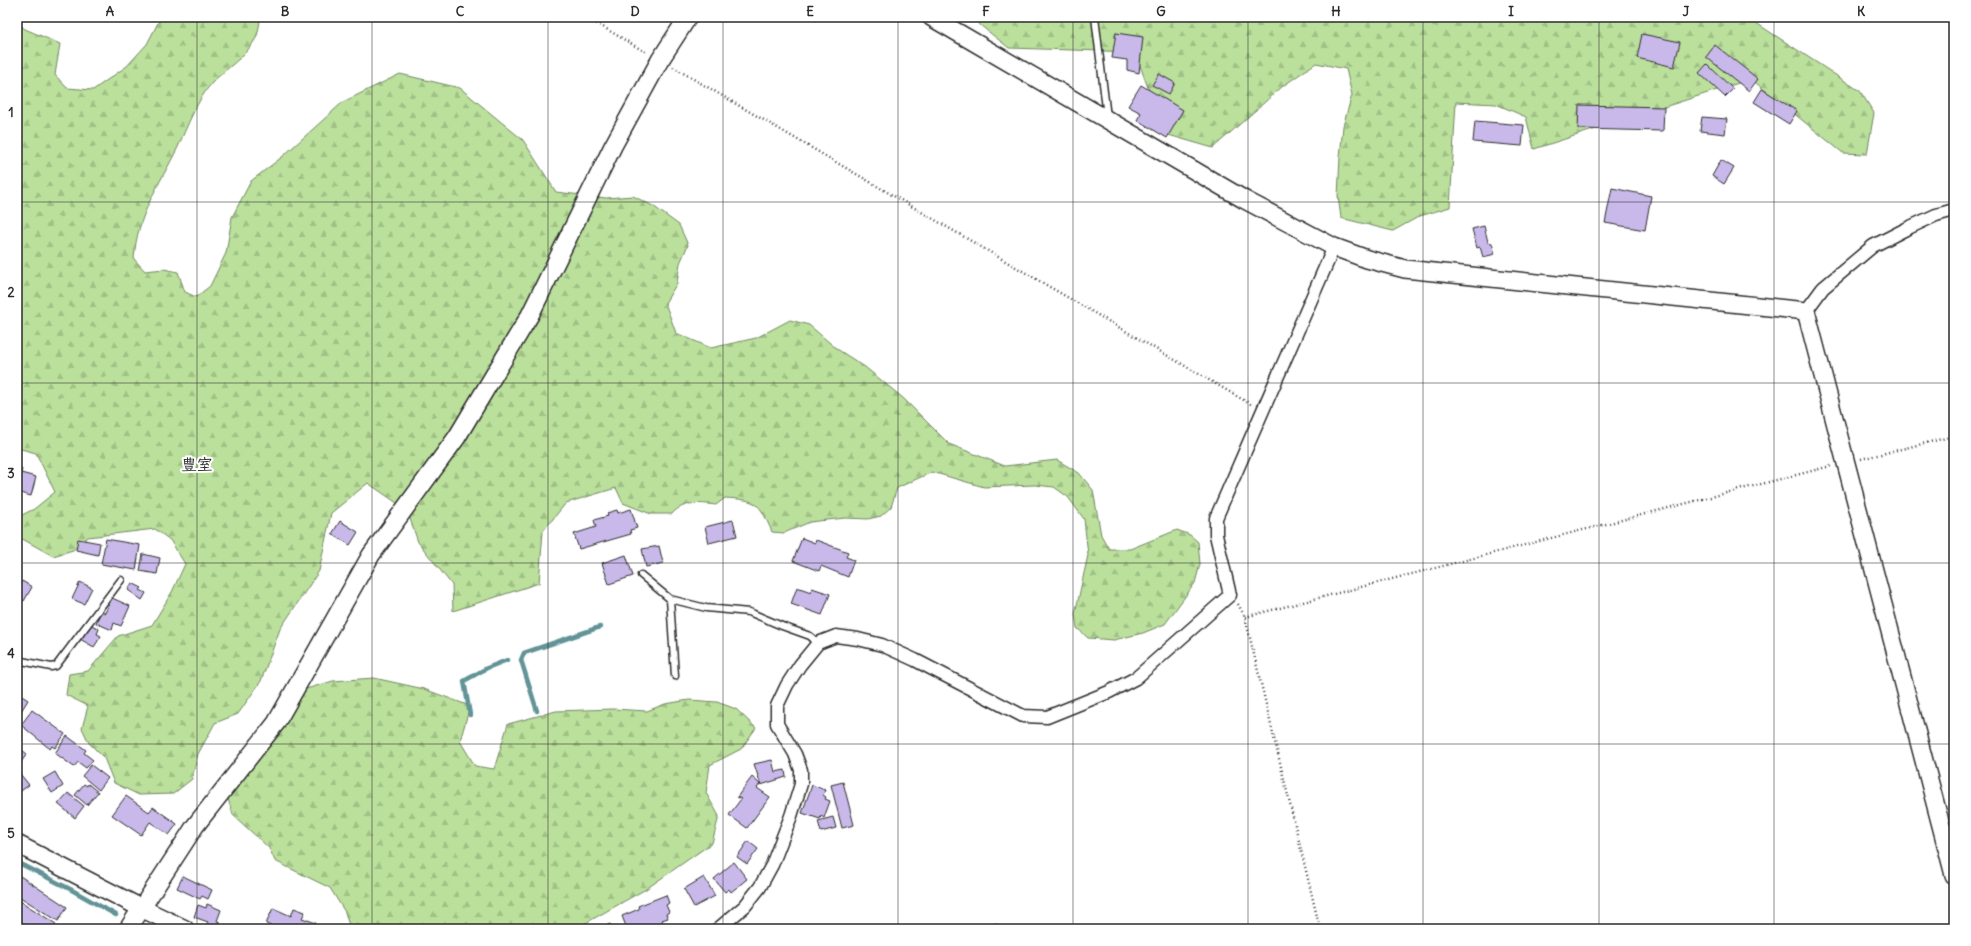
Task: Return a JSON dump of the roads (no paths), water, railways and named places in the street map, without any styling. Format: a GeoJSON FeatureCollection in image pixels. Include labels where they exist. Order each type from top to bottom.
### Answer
{"type":"FeatureCollection","features":[{"type":"Feature","properties":{"kind":"street"},"geometry":{"type":"LineString","coordinates":[[128,929],[195,826],[276,723],[371,555],[457,437],[530,315],[613,146],[660,60],[688,17]]}},
{"type":"Feature","properties":{"kind":"street"},"geometry":{"type":"LineString","coordinates":[[931,17],[1246,200],[1334,247],[1368,259],[1404,269],[1806,311]]}},
{"type":"Feature","properties":{"kind":"street"},"geometry":{"type":"LineString","coordinates":[[1806,311],[1823,288],[1873,246],[1906,228],[1936,215],[1954,210]]}},
{"type":"Feature","properties":{"kind":"street"},"geometry":{"type":"LineString","coordinates":[[718,929],[745,906],[760,887],[772,865],[791,816],[801,784],[802,770],[778,724],[777,706],[787,685],[800,665],[818,643],[836,636],[858,639],[882,646],[915,660],[1023,716],[1048,717],[1109,692],[1136,678],[1230,595],[1216,535],[1216,518],[1334,247]]}},
{"type":"Feature","properties":{"kind":"street"},"geometry":{"type":"LineString","coordinates":[[1806,311],[1954,875]]}},
{"type":"Feature","properties":{"kind":"street"},"geometry":{"type":"LineString","coordinates":[[17,844],[185,929]]}},
{"type":"Feature","properties":{"kind":"lane"},"geometry":{"type":"LineString","coordinates":[[1095,17],[1107,119]]}},
{"type":"Feature","properties":{"kind":"lane"},"geometry":{"type":"LineString","coordinates":[[641,575],[670,599],[706,608],[749,612],[810,636],[818,643]]}},
{"type":"Feature","properties":{"kind":"lane"},"geometry":{"type":"LineString","coordinates":[[17,660],[51,667],[56,666],[121,580]]}},
{"type":"Feature","properties":{"kind":"lane"},"geometry":{"type":"LineString","coordinates":[[670,599],[675,676]]}},
{"type":"Feature","properties":{"kind":"waterway"},"geometry":{"type":"LineString","coordinates":[[537,711],[521,660],[524,653],[600,627]]}},
{"type":"Feature","properties":{"kind":"waterway"},"geometry":{"type":"LineString","coordinates":[[470,715],[464,681],[487,668],[507,660]]}},
{"type":"Feature","properties":{"kind":"waterway"},"geometry":{"type":"LineString","coordinates":[[17,862],[70,889],[116,915]]}},
{"type":"Feature","properties":{"kind":"waterway"},"geometry":{"type":"LineString","coordinates":[[982,929],[996,925]]}},
{"type":"Feature","properties":{"kind":"district","name":"豊室"},"geometry":{"type":"Point","coordinates":[197,464]}}]}
